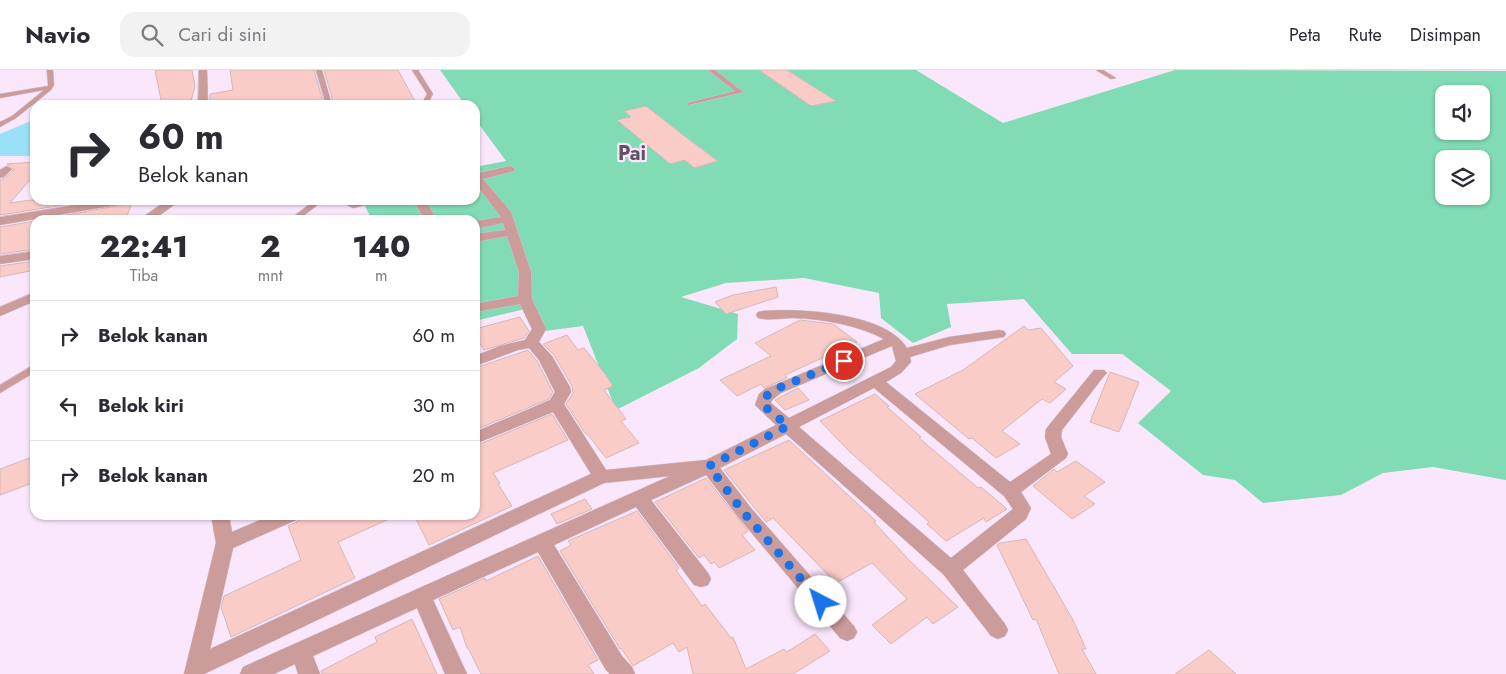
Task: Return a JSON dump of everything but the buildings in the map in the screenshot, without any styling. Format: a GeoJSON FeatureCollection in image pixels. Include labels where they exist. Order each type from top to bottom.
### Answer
{"type":"FeatureCollection","features":[{"type":"Feature","properties":{"kind":"street"},"geometry":{"type":"LineString","coordinates":[[203,70],[203,100]]}},
{"type":"Feature","properties":{"kind":"street"},"geometry":{"type":"LineString","coordinates":[[480,177],[510,169]]}},
{"type":"Feature","properties":{"kind":"street"},"geometry":{"type":"LineString","coordinates":[[480,183],[506,212],[525,272],[524,299],[539,329],[530,344]]}},
{"type":"Feature","properties":{"kind":"street"},"geometry":{"type":"LineString","coordinates":[[37,215],[98,205]]}},
{"type":"Feature","properties":{"kind":"street"},"geometry":{"type":"LineString","coordinates":[[152,215],[168,205]]}},
{"type":"Feature","properties":{"kind":"street"},"geometry":{"type":"LineString","coordinates":[[0,221],[30,216]]}},
{"type":"Feature","properties":{"kind":"street"},"geometry":{"type":"LineString","coordinates":[[480,224],[507,219]]}},
{"type":"Feature","properties":{"kind":"street"},"geometry":{"type":"LineString","coordinates":[[480,237],[512,232]]}},
{"type":"Feature","properties":{"kind":"street"},"geometry":{"type":"LineString","coordinates":[[0,260],[30,256]]}},
{"type":"Feature","properties":{"kind":"street"},"geometry":{"type":"LineString","coordinates":[[0,312],[30,298]]}},
{"type":"Feature","properties":{"kind":"street"},"geometry":{"type":"LineString","coordinates":[[480,307],[524,299]]}},
{"type":"Feature","properties":{"kind":"street"},"geometry":{"type":"LineString","coordinates":[[251,674],[709,466],[896,370],[904,362],[899,347],[879,332],[841,318],[796,313],[763,315]]}},
{"type":"Feature","properties":{"kind":"street"},"geometry":{"type":"LineString","coordinates":[[998,630],[950,569],[764,406],[763,401],[766,396],[776,389],[899,347],[999,334]]}},
{"type":"Feature","properties":{"kind":"street"},"geometry":{"type":"LineString","coordinates":[[480,358],[519,345],[534,345],[544,356],[563,392],[556,404],[480,436]]}},
{"type":"Feature","properties":{"kind":"street"},"geometry":{"type":"LineString","coordinates":[[1010,491],[1057,458],[1060,454],[1053,437],[1054,429],[1099,373]]}},
{"type":"Feature","properties":{"kind":"street"},"geometry":{"type":"LineString","coordinates":[[875,381],[1010,491],[1022,508],[1020,514],[950,569]]}},
{"type":"Feature","properties":{"kind":"street"},"geometry":{"type":"LineString","coordinates":[[556,404],[601,477]]}},
{"type":"Feature","properties":{"kind":"street"},"geometry":{"type":"LineString","coordinates":[[194,670],[601,477],[709,466]]}},
{"type":"Feature","properties":{"kind":"street"},"geometry":{"type":"LineString","coordinates":[[709,466],[744,513],[847,632]]}},
{"type":"Feature","properties":{"kind":"street"},"geometry":{"type":"LineString","coordinates":[[639,498],[701,579]]}},
{"type":"Feature","properties":{"kind":"street"},"geometry":{"type":"LineString","coordinates":[[194,670],[225,543],[221,520]]}},
{"type":"Feature","properties":{"kind":"street"},"geometry":{"type":"LineString","coordinates":[[225,543],[278,520]]}},
{"type":"Feature","properties":{"kind":"street"},"geometry":{"type":"LineString","coordinates":[[542,542],[614,663],[624,674]]}},
{"type":"Feature","properties":{"kind":"street"},"geometry":{"type":"LineString","coordinates":[[422,597],[456,674]]}},
{"type":"Feature","properties":{"kind":"street"},"geometry":{"type":"LineString","coordinates":[[301,651],[309,674]]}},
{"type":"Feature","properties":{"kind":"lane"},"geometry":{"type":"LineString","coordinates":[[50,70],[51,87]]}},
{"type":"Feature","properties":{"kind":"lane"},"geometry":{"type":"LineString","coordinates":[[319,70],[328,100]]}},
{"type":"Feature","properties":{"kind":"lane"},"geometry":{"type":"LineString","coordinates":[[415,70],[430,94],[427,100]]}},
{"type":"Feature","properties":{"kind":"lane"},"geometry":{"type":"LineString","coordinates":[[690,104],[740,92],[710,70]]}},
{"type":"Feature","properties":{"kind":"lane"},"geometry":{"type":"LineString","coordinates":[[1099,70],[1113,78]]}},
{"type":"Feature","properties":{"kind":"lane"},"geometry":{"type":"LineString","coordinates":[[0,96],[51,87]]}},
{"type":"Feature","properties":{"kind":"lane"},"geometry":{"type":"LineString","coordinates":[[35,100],[51,87]]}},
{"type":"Feature","properties":{"kind":"lane"},"geometry":{"type":"LineString","coordinates":[[0,124],[14,117],[30,104]]}},
{"type":"Feature","properties":{"kind":"lane"},"geometry":{"type":"LineString","coordinates":[[300,215],[313,205]]}},
{"type":"Feature","properties":{"kind":"lane"},"geometry":{"type":"LineString","coordinates":[[0,390],[30,370]]}},
{"type":"Feature","properties":{"kind":"green space"},"geometry":{"type":"Polygon","coordinates":[[[440,70],[916,70],[1003,123],[1175,70],[1506,71],[1506,480],[1433,467],[1383,473],[1341,495],[1263,503],[1235,480],[1203,475],[1138,423],[1171,391],[1122,354],[1072,354],[1024,299],[947,304],[951,327],[913,343],[881,318],[879,293],[804,278],[726,283],[681,297],[738,314],[737,339],[699,368],[616,410],[583,326],[545,331],[525,309],[480,320],[480,215],[370,215],[364,205],[480,205],[480,166],[506,161],[480,126],[480,100],[461,100],[440,70]]]}},
{"type":"Feature","properties":{"kind":"water"},"geometry":{"type":"Polygon","coordinates":[[[30,121],[30,156],[0,156],[0,134],[30,121]]]}},
{"type":"Feature","properties":{"kind":"district","name":"Pai"},"geometry":{"type":"Point","coordinates":[632,153]}},
{"type":"Feature","properties":{"kind":"route"},"geometry":{"type":"LineString","coordinates":[[821,602],[744,513],[709,466],[788,426],[764,406],[763,401],[766,396],[776,389],[844,361]]}}]}
